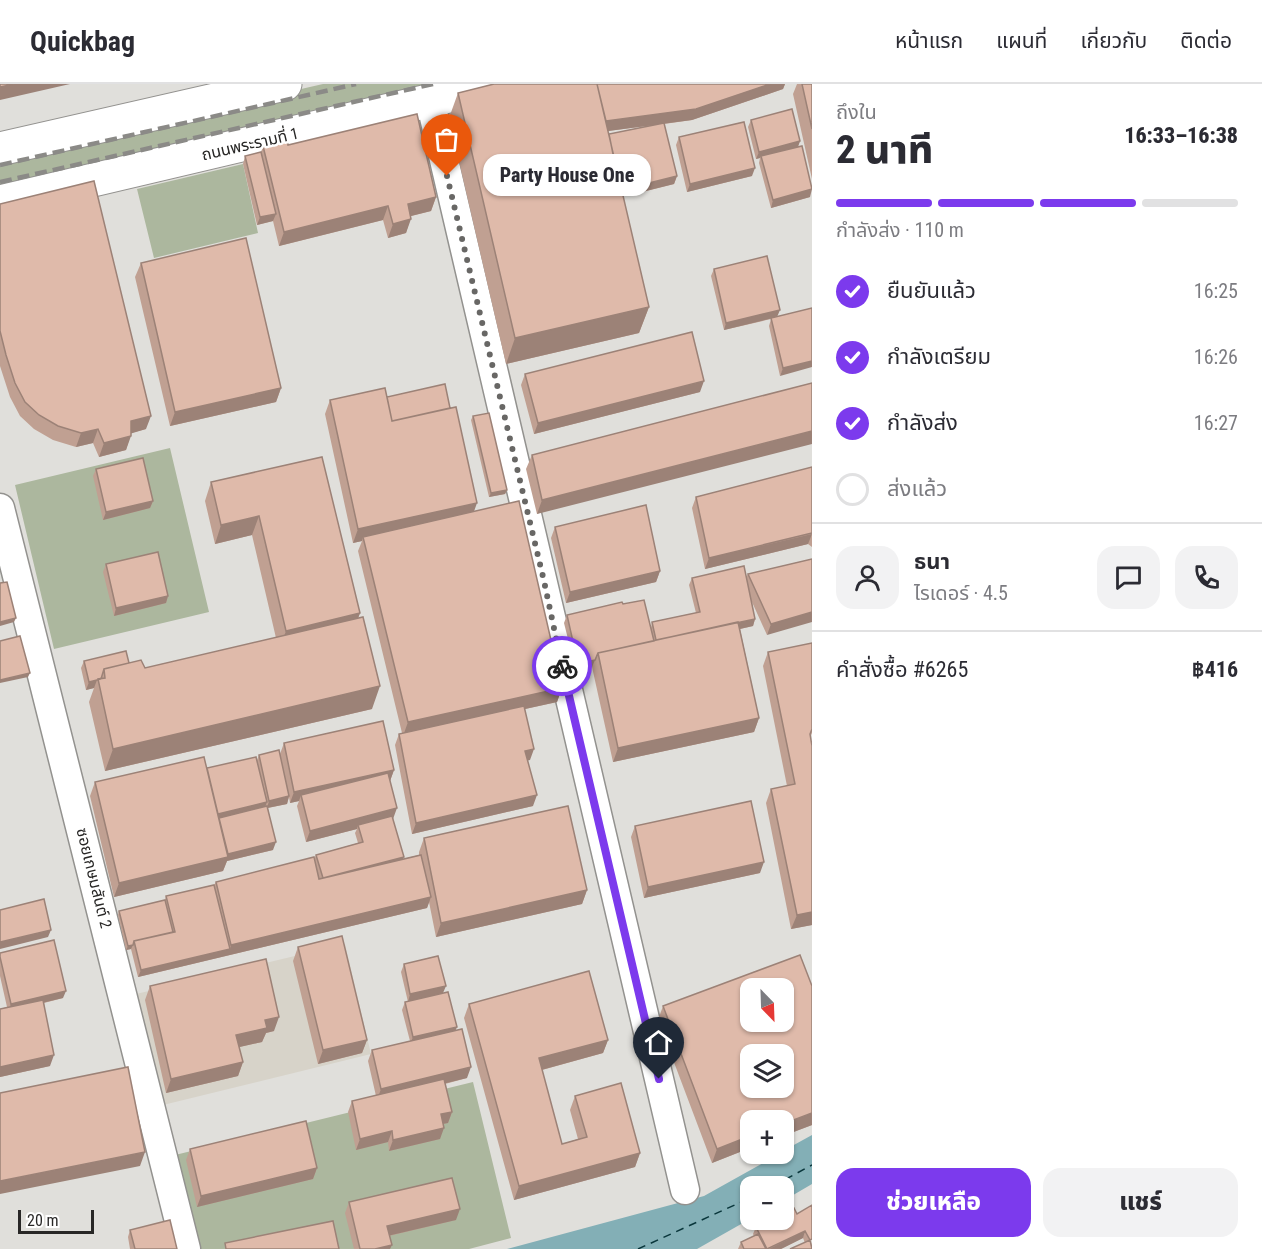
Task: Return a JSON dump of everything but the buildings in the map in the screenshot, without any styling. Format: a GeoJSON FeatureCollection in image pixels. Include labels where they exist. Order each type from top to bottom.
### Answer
{"type":"FeatureCollection","features":[{"type":"Feature","properties":{"kind":"main road"},"geometry":{"type":"LineString","coordinates":[[0,149],[285,84]]}},
{"type":"Feature","properties":{"kind":"main road","name":"ถนนพระรามที่ 1"},"geometry":{"type":"LineString","coordinates":[[0,202],[500,84]]}},
{"type":"Feature","properties":{"kind":"street"},"geometry":{"type":"LineString","coordinates":[[430,100],[685,1190]]}},
{"type":"Feature","properties":{"kind":"street","name":"ซอยเกษมสันต์ 2"},"geometry":{"type":"LineString","coordinates":[[0,508],[186,1249]]}},
{"type":"Feature","properties":{"kind":"shaded area"},"geometry":{"type":"Polygon","coordinates":[[[345,944],[371,1054],[163,1105],[136,994],[345,944]]]}},
{"type":"Feature","properties":{"kind":"green space"},"geometry":{"type":"Polygon","coordinates":[[[323,84],[453,84],[0,188],[0,158],[323,84]]]}},
{"type":"Feature","properties":{"kind":"green space"},"geometry":{"type":"Polygon","coordinates":[[[243,164],[258,233],[154,258],[137,189],[243,164]]]}},
{"type":"Feature","properties":{"kind":"green space"},"geometry":{"type":"Polygon","coordinates":[[[170,448],[209,612],[54,649],[15,485],[170,448]]]}},
{"type":"Feature","properties":{"kind":"green space"},"geometry":{"type":"Polygon","coordinates":[[[473,1082],[511,1238],[469,1249],[197,1249],[175,1155],[473,1082]]]}},
{"type":"Feature","properties":{"kind":"water"},"geometry":{"type":"Polygon","coordinates":[[[812,1135],[812,1184],[794,1195],[794,1176],[740,1176],[740,1225],[697,1249],[507,1249],[704,1196],[761,1164],[794,1164],[794,1145],[812,1135]]]}},
{"type":"Feature","properties":{"kind":"ferry route"},"geometry":{"type":"LineString","coordinates":[[792,1176],[812,1165]]}},
{"type":"Feature","properties":{"kind":"ferry route"},"geometry":{"type":"LineString","coordinates":[[638,1249],[740,1203]]}},
{"type":"Feature","properties":{"kind":"railway"},"geometry":{"type":"LineString","coordinates":[[0,165],[356,84]]}},
{"type":"Feature","properties":{"kind":"railway"},"geometry":{"type":"LineString","coordinates":[[0,182],[433,84]]}},
{"type":"Feature","properties":{"kind":"way so far"},"geometry":{"type":"LineString","coordinates":[[447,176],[544,581],[562,666]]}},
{"type":"Feature","properties":{"kind":"place","name":"Party House One"},"geometry":{"type":"Point","coordinates":[447,176]}},
{"type":"Feature","properties":{"kind":"route"},"geometry":{"type":"LineString","coordinates":[[562,666],[659,1079]]}}]}
